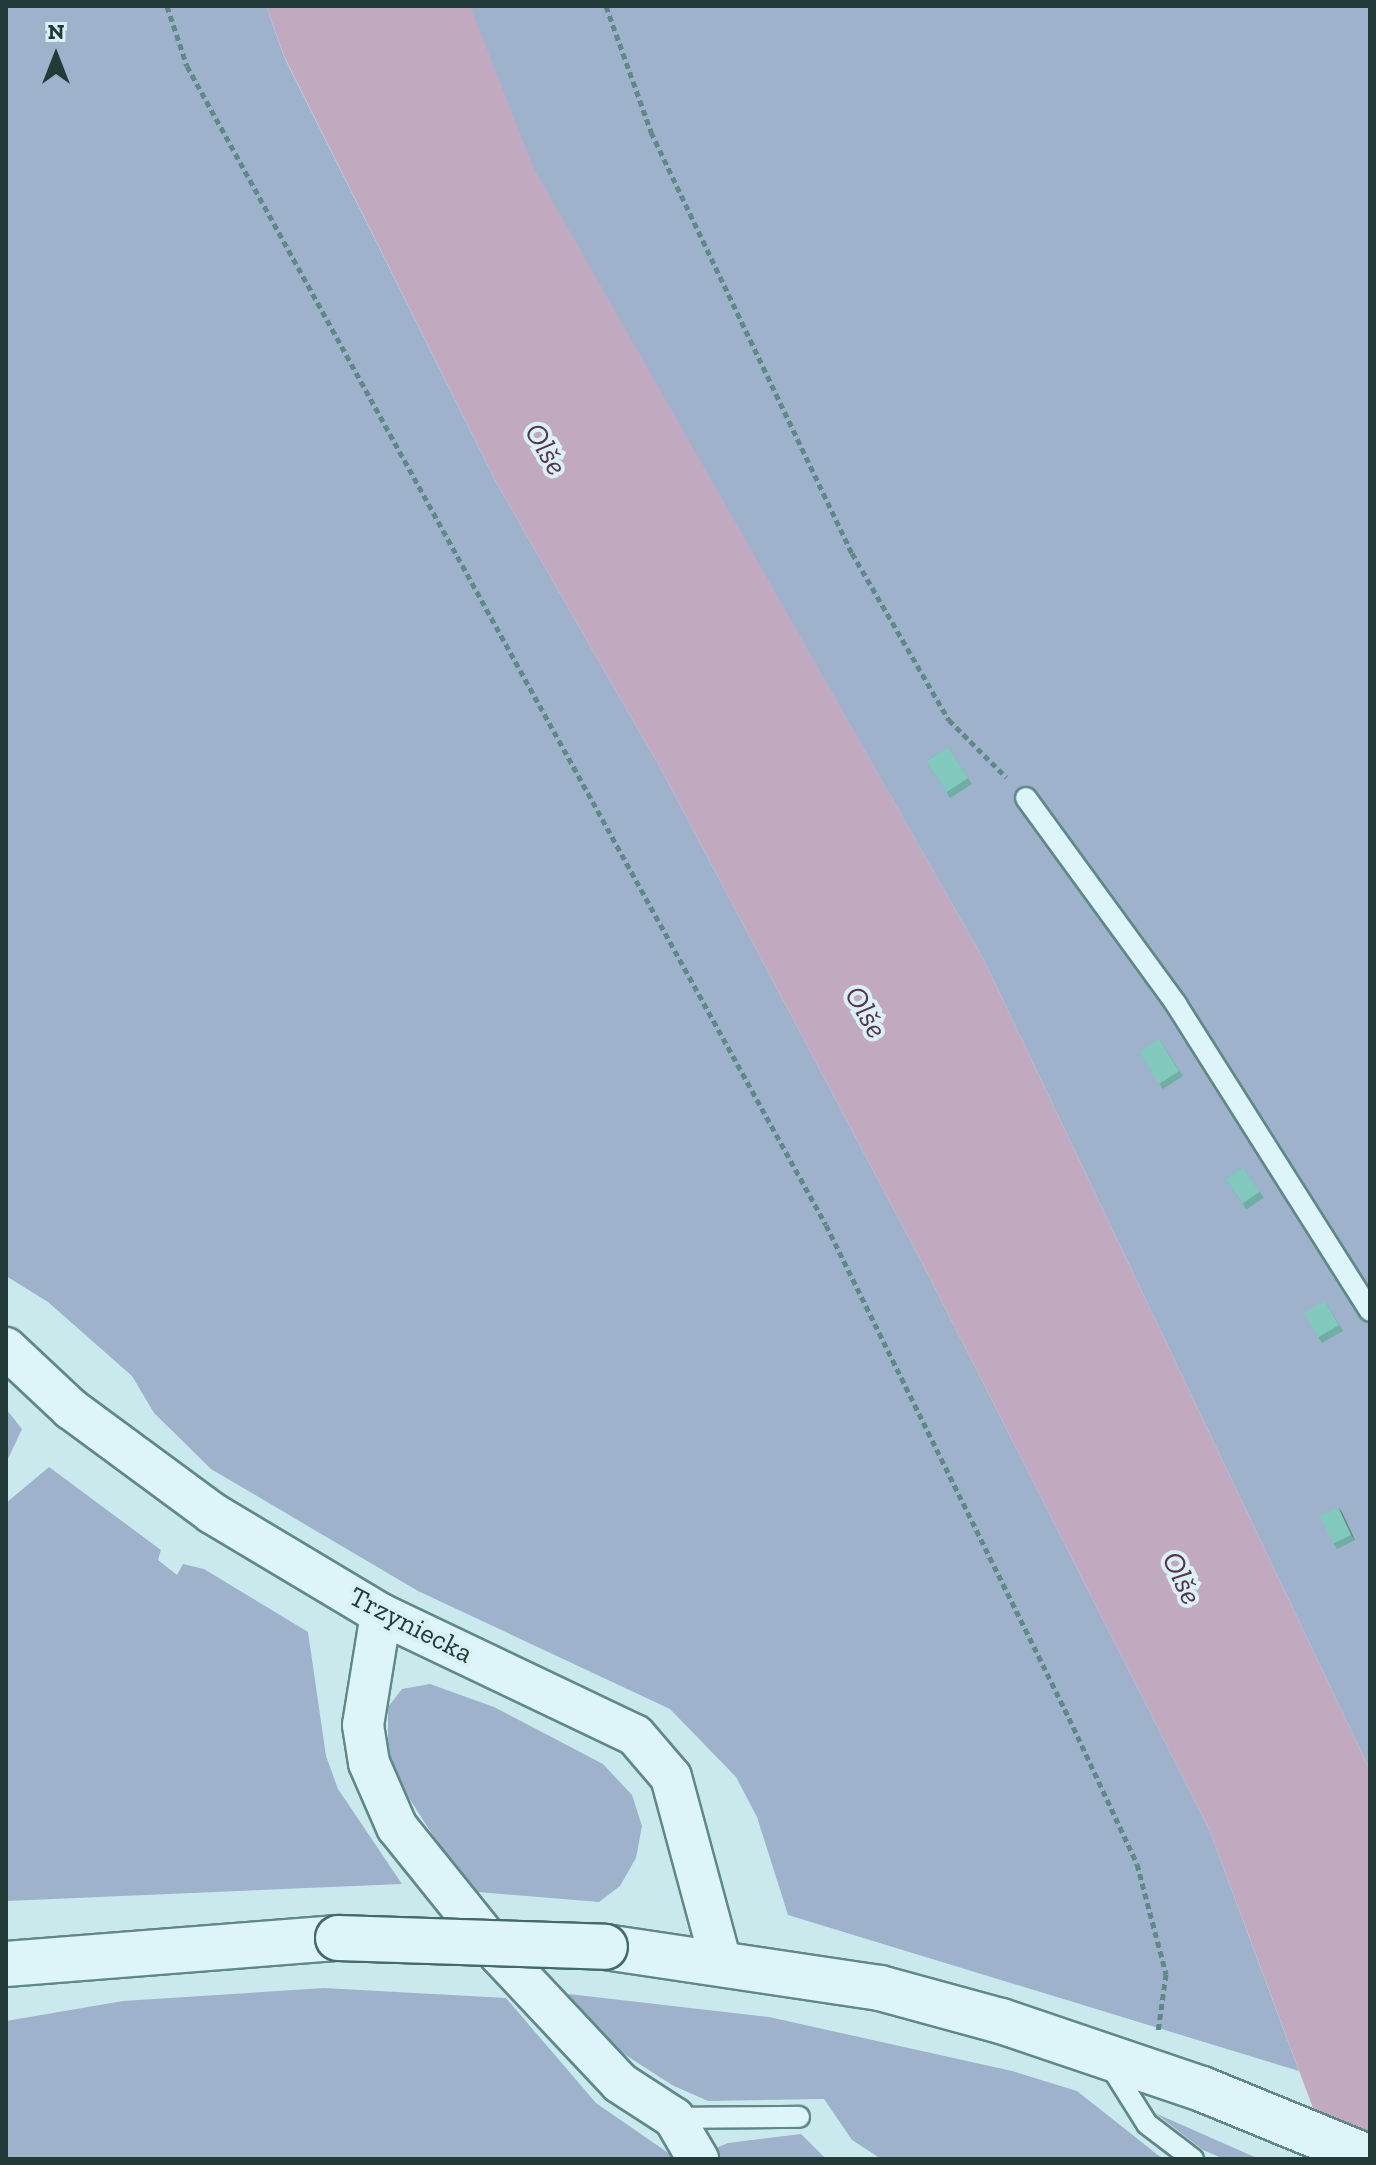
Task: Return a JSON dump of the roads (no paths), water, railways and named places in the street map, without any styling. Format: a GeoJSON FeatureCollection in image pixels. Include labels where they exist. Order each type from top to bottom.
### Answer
{"type":"FeatureCollection","features":[{"type":"Feature","properties":{"kind":"main road"},"geometry":{"type":"LineString","coordinates":[[6,1964],[338,1938],[605,1947],[720,1959],[880,1988],[1103,2056],[1202,2089],[1370,2158]]}},
{"type":"Feature","properties":{"kind":"street","name":"Trzyniecka"},"geometry":{"type":"LineString","coordinates":[[6,1348],[71,1409],[212,1513],[381,1614],[635,1735],[671,1777],[720,1959]]}},
{"type":"Feature","properties":{"kind":"street"},"geometry":{"type":"LineString","coordinates":[[381,1614],[363,1725],[369,1763],[397,1827],[500,1955],[620,2083],[674,2118],[698,2159]]}},
{"type":"Feature","properties":{"kind":"lane"},"geometry":{"type":"LineString","coordinates":[[1026,798],[1176,1004],[1370,1311]]}},
{"type":"Feature","properties":{"kind":"lane"},"geometry":{"type":"LineString","coordinates":[[1103,2056],[1147,2124],[1193,2159]]}},
{"type":"Feature","properties":{"kind":"lane"},"geometry":{"type":"LineString","coordinates":[[674,2118],[799,2117]]}},
{"type":"Feature","properties":{"kind":"water","name":"Olše"},"geometry":{"type":"Polygon","coordinates":[[[266,6],[470,6],[533,167],[983,958],[1370,1770],[1370,2159],[1332,2159],[1209,1829],[930,1278],[662,771],[496,482],[285,58],[266,6]]]}}]}
